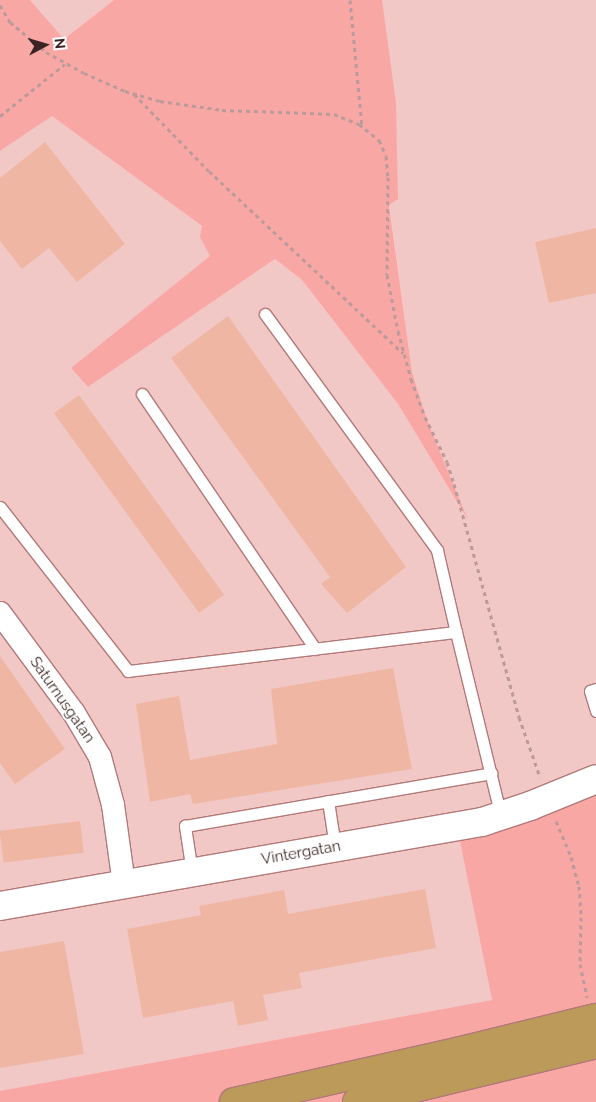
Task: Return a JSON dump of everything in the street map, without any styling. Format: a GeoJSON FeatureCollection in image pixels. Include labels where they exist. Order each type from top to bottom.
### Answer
{"type":"FeatureCollection","features":[{"type":"Feature","properties":{"kind":"highway"},"geometry":{"type":"LineString","coordinates":[[234,1102],[446,1055],[592,1011]]}},
{"type":"Feature","properties":{"kind":"highway"},"geometry":{"type":"LineString","coordinates":[[357,1102],[596,1044]]}},
{"type":"Feature","properties":{"kind":"street","name":"Saturnusgatan"},"geometry":{"type":"LineString","coordinates":[[0,613],[74,713],[100,757],[113,805],[124,884]]}},
{"type":"Feature","properties":{"kind":"street","name":"Vintergatan"},"geometry":{"type":"LineString","coordinates":[[0,906],[501,817],[596,779]]}},
{"type":"Feature","properties":{"kind":"lane"},"geometry":{"type":"LineString","coordinates":[[265,314],[438,550],[501,817]]}},
{"type":"Feature","properties":{"kind":"lane"},"geometry":{"type":"LineString","coordinates":[[142,394],[315,649]]}},
{"type":"Feature","properties":{"kind":"lane"},"geometry":{"type":"LineString","coordinates":[[0,507],[128,671],[456,632]]}},
{"type":"Feature","properties":{"kind":"lane"},"geometry":{"type":"LineString","coordinates":[[596,689],[590,691],[596,711]]}},
{"type":"Feature","properties":{"kind":"lane"},"geometry":{"type":"LineString","coordinates":[[192,872],[185,826],[491,773]]}},
{"type":"Feature","properties":{"kind":"lane"},"geometry":{"type":"LineString","coordinates":[[328,801],[335,846]]}},
{"type":"Feature","properties":{"kind":"path"},"geometry":{"type":"LineString","coordinates":[[350,0],[362,127]]}},
{"type":"Feature","properties":{"kind":"path"},"geometry":{"type":"LineString","coordinates":[[0,5],[5,15],[20,32],[65,64],[133,94],[160,101],[222,110],[334,114],[362,127],[379,140],[386,156],[388,177],[387,275],[404,353],[425,417],[447,462],[519,718],[571,856],[579,886],[581,917],[580,964],[592,1011]]}},
{"type":"Feature","properties":{"kind":"path"},"geometry":{"type":"LineString","coordinates":[[0,116],[65,64]]}},
{"type":"Feature","properties":{"kind":"path"},"geometry":{"type":"LineString","coordinates":[[133,94],[209,170],[404,353]]}},
{"type":"Feature","properties":{"kind":"shaded area"},"geometry":{"type":"Polygon","coordinates":[[[0,0],[30,0],[64,39],[114,0],[382,0],[396,103],[398,199],[389,205],[412,372],[427,420],[468,520],[398,404],[302,280],[275,259],[88,387],[71,368],[210,256],[200,237],[202,226],[52,116],[0,151],[0,0]]]}},
{"type":"Feature","properties":{"kind":"shaded area"},"geometry":{"type":"Polygon","coordinates":[[[30,0],[114,0],[64,39],[30,0]]]}},
{"type":"Feature","properties":{"kind":"shaded area"},"geometry":{"type":"Polygon","coordinates":[[[374,0],[596,0],[596,779],[458,826],[492,1000],[0,1102],[0,151],[52,115],[226,244],[71,368],[88,387],[275,259],[302,280],[398,404],[466,517],[427,420],[412,372],[388,195],[374,0]]]}},
{"type":"Feature","properties":{"kind":"shaded area"},"geometry":{"type":"Polygon","coordinates":[[[596,779],[596,1102],[0,1102],[0,1091],[492,1000],[457,826],[596,779]]]}},
{"type":"Feature","properties":{"kind":"building"},"geometry":{"type":"Polygon","coordinates":[[[45,142],[125,244],[77,282],[49,248],[22,269],[0,241],[0,178],[45,142]]]}},
{"type":"Feature","properties":{"kind":"building"},"geometry":{"type":"Polygon","coordinates":[[[596,228],[596,293],[549,303],[535,242],[596,228]]]}},
{"type":"Feature","properties":{"kind":"building"},"geometry":{"type":"Polygon","coordinates":[[[228,316],[406,567],[347,613],[321,584],[330,577],[171,358],[228,316]]]}},
{"type":"Feature","properties":{"kind":"building"},"geometry":{"type":"Polygon","coordinates":[[[79,395],[224,595],[199,613],[54,413],[79,395]]]}},
{"type":"Feature","properties":{"kind":"building"},"geometry":{"type":"Polygon","coordinates":[[[0,656],[65,749],[15,784],[0,763],[0,656]]]}},
{"type":"Feature","properties":{"kind":"building"},"geometry":{"type":"Polygon","coordinates":[[[393,668],[412,769],[193,804],[190,794],[150,802],[136,704],[179,696],[190,760],[277,744],[271,689],[393,668]]]}},
{"type":"Feature","properties":{"kind":"building"},"geometry":{"type":"Polygon","coordinates":[[[80,821],[84,853],[4,863],[0,831],[80,821]]]}},
{"type":"Feature","properties":{"kind":"building"},"geometry":{"type":"Polygon","coordinates":[[[425,889],[436,948],[299,973],[302,988],[263,995],[268,1020],[238,1026],[233,1001],[143,1018],[127,929],[201,915],[199,906],[284,890],[288,914],[425,889]]]}},
{"type":"Feature","properties":{"kind":"building"},"geometry":{"type":"Polygon","coordinates":[[[64,941],[84,1054],[0,1068],[0,952],[64,941]]]}}]}
